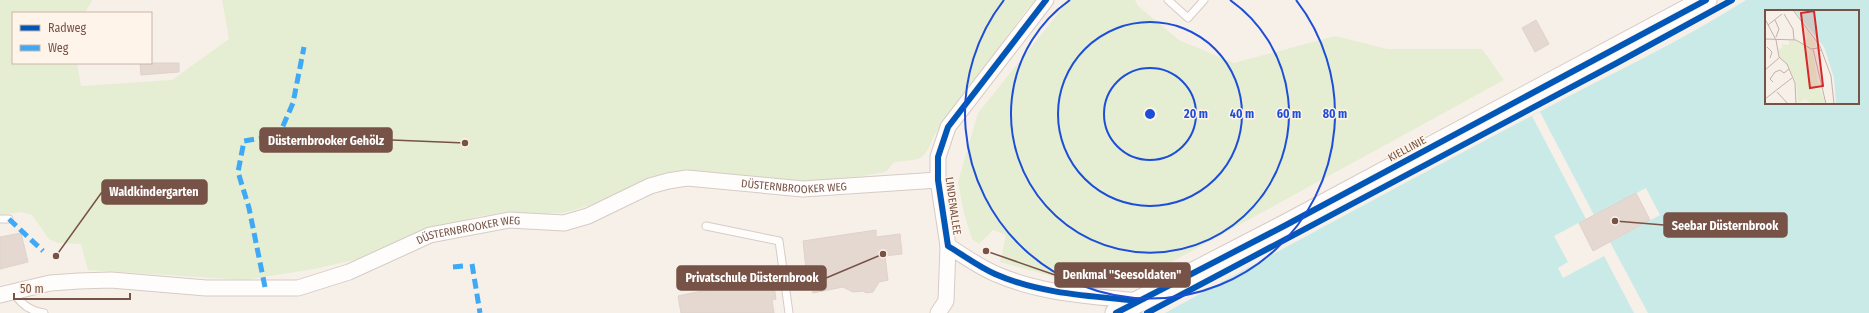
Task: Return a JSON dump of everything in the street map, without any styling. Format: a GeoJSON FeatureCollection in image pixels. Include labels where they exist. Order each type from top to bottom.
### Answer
{"type":"FeatureCollection","features":[{"type":"Feature","properties":{"kind":"street","name":"LINDENALLEE"},"geometry":{"type":"LineString","coordinates":[[938,313],[946,301],[948,246],[938,180],[938,157],[948,127],[1046,0]]}},
{"type":"Feature","properties":{"kind":"street","name":"KIELLINIE"},"geometry":{"type":"LineString","coordinates":[[1116,313],[1706,0]]}},
{"type":"Feature","properties":{"kind":"street","name":"DÜSTERNBROOKER WEG"},"geometry":{"type":"LineString","coordinates":[[7,293],[50,283],[111,280],[206,288],[298,288],[349,272],[430,235],[509,220],[564,223],[588,216],[650,186],[687,178],[803,189],[938,180]]}},
{"type":"Feature","properties":{"kind":"street","name":"LINDENALLEE"},"geometry":{"type":"LineString","coordinates":[[948,246],[995,274],[1033,287],[1070,294],[1140,301]]}},
{"type":"Feature","properties":{"kind":"lane"},"geometry":{"type":"LineString","coordinates":[[1168,0],[1188,18],[1204,0]]}},
{"type":"Feature","properties":{"kind":"lane"},"geometry":{"type":"LineString","coordinates":[[0,219],[9,219]]}},
{"type":"Feature","properties":{"kind":"lane"},"geometry":{"type":"LineString","coordinates":[[706,226],[779,242],[789,313]]}},
{"type":"Feature","properties":{"kind":"lane"},"geometry":{"type":"LineString","coordinates":[[7,293],[16,297],[26,307],[44,313]]}},
{"type":"Feature","properties":{"kind":"green space"},"geometry":{"type":"Polygon","coordinates":[[[0,0],[92,0],[86,12],[12,12],[12,64],[77,64],[81,86],[172,80],[229,39],[222,0],[1036,0],[1027,9],[935,134],[928,150],[917,159],[894,162],[886,172],[851,178],[799,183],[674,173],[649,178],[591,205],[563,213],[537,214],[506,212],[475,217],[434,228],[358,259],[314,269],[245,280],[88,270],[81,244],[58,243],[49,239],[32,215],[20,212],[0,215],[0,0]]]}},
{"type":"Feature","properties":{"kind":"green space"},"geometry":{"type":"Polygon","coordinates":[[[1069,0],[1135,0],[1138,6],[1179,40],[1234,63],[1335,36],[1387,49],[1482,49],[1504,80],[1155,271],[1073,282],[1000,262],[1006,235],[993,230],[979,244],[972,239],[964,213],[958,182],[978,113],[1069,0]]]}},
{"type":"Feature","properties":{"kind":"water"},"geometry":{"type":"Polygon","coordinates":[[[1746,0],[1869,0],[1869,313],[1165,313],[1398,187],[1696,30],[1746,0]]]}},
{"type":"Feature","properties":{"kind":"pier"},"geometry":{"type":"Polygon","coordinates":[[[1540,112],[1594,215],[1646,188],[1660,215],[1610,242],[1648,313],[1634,313],[1604,256],[1563,278],[1558,268],[1568,262],[1554,236],[1586,219],[1532,116],[1540,112]]]}},
{"type":"Feature","properties":{"kind":"building"},"geometry":{"type":"Polygon","coordinates":[[[1536,20],[1549,44],[1535,52],[1522,28],[1536,20]]]}},
{"type":"Feature","properties":{"kind":"building"},"geometry":{"type":"Polygon","coordinates":[[[179,63],[179,72],[141,75],[140,64],[179,63]]]}},
{"type":"Feature","properties":{"kind":"building"},"geometry":{"type":"Polygon","coordinates":[[[1636,193],[1650,220],[1593,251],[1579,223],[1636,193]]]}},
{"type":"Feature","properties":{"kind":"building"},"geometry":{"type":"Polygon","coordinates":[[[876,230],[876,237],[900,234],[902,254],[885,256],[888,280],[879,282],[873,292],[866,293],[863,291],[853,292],[843,287],[813,293],[812,288],[803,289],[801,269],[806,269],[803,241],[876,230]]]}},
{"type":"Feature","properties":{"kind":"building"},"geometry":{"type":"Polygon","coordinates":[[[21,233],[28,262],[0,269],[0,237],[21,233]]]}},
{"type":"Feature","properties":{"kind":"building"},"geometry":{"type":"Polygon","coordinates":[[[772,273],[776,299],[772,300],[774,313],[681,313],[678,296],[716,288],[715,282],[772,273]]]}},
{"type":"Feature","properties":{"kind":"marked path"},"geometry":{"type":"LineString","coordinates":[[265,287],[249,208],[238,172],[244,141],[279,135],[293,103],[304,47]]}},
{"type":"Feature","properties":{"kind":"marked path"},"geometry":{"type":"LineString","coordinates":[[9,219],[43,251]]}},
{"type":"Feature","properties":{"kind":"marked path"},"geometry":{"type":"LineString","coordinates":[[472,264],[480,313]]}},
{"type":"Feature","properties":{"kind":"marked path"},"geometry":{"type":"LineString","coordinates":[[453,267],[464,266]]}},
{"type":"Feature","properties":{"kind":"cycle path"},"geometry":{"type":"LineString","coordinates":[[1046,0],[948,127],[938,157],[938,180],[948,246],[989,271],[1012,281],[1048,290],[1084,296],[1139,301]]}},
{"type":"Feature","properties":{"kind":"cycle path"},"geometry":{"type":"LineString","coordinates":[[1116,313],[1286,225],[1706,0]]}},
{"type":"Feature","properties":{"kind":"cycle path"},"geometry":{"type":"LineString","coordinates":[[1147,313],[1615,64],[1732,0]]}},
{"type":"Feature","properties":{"kind":"place","name":"Düsternbrooker Gehölz"},"geometry":{"type":"Point","coordinates":[465,143]}},
{"type":"Feature","properties":{"kind":"place","name":"Seebar Düsternbrook"},"geometry":{"type":"Point","coordinates":[1615,221]}},
{"type":"Feature","properties":{"kind":"place","name":"Denkmal \"Seesoldaten\""},"geometry":{"type":"Point","coordinates":[986,251]}},
{"type":"Feature","properties":{"kind":"place","name":"Privatschule Düsternbrook"},"geometry":{"type":"Point","coordinates":[883,254]}},
{"type":"Feature","properties":{"kind":"place","name":"Waldkindergarten"},"geometry":{"type":"Point","coordinates":[56,256]}}]}
